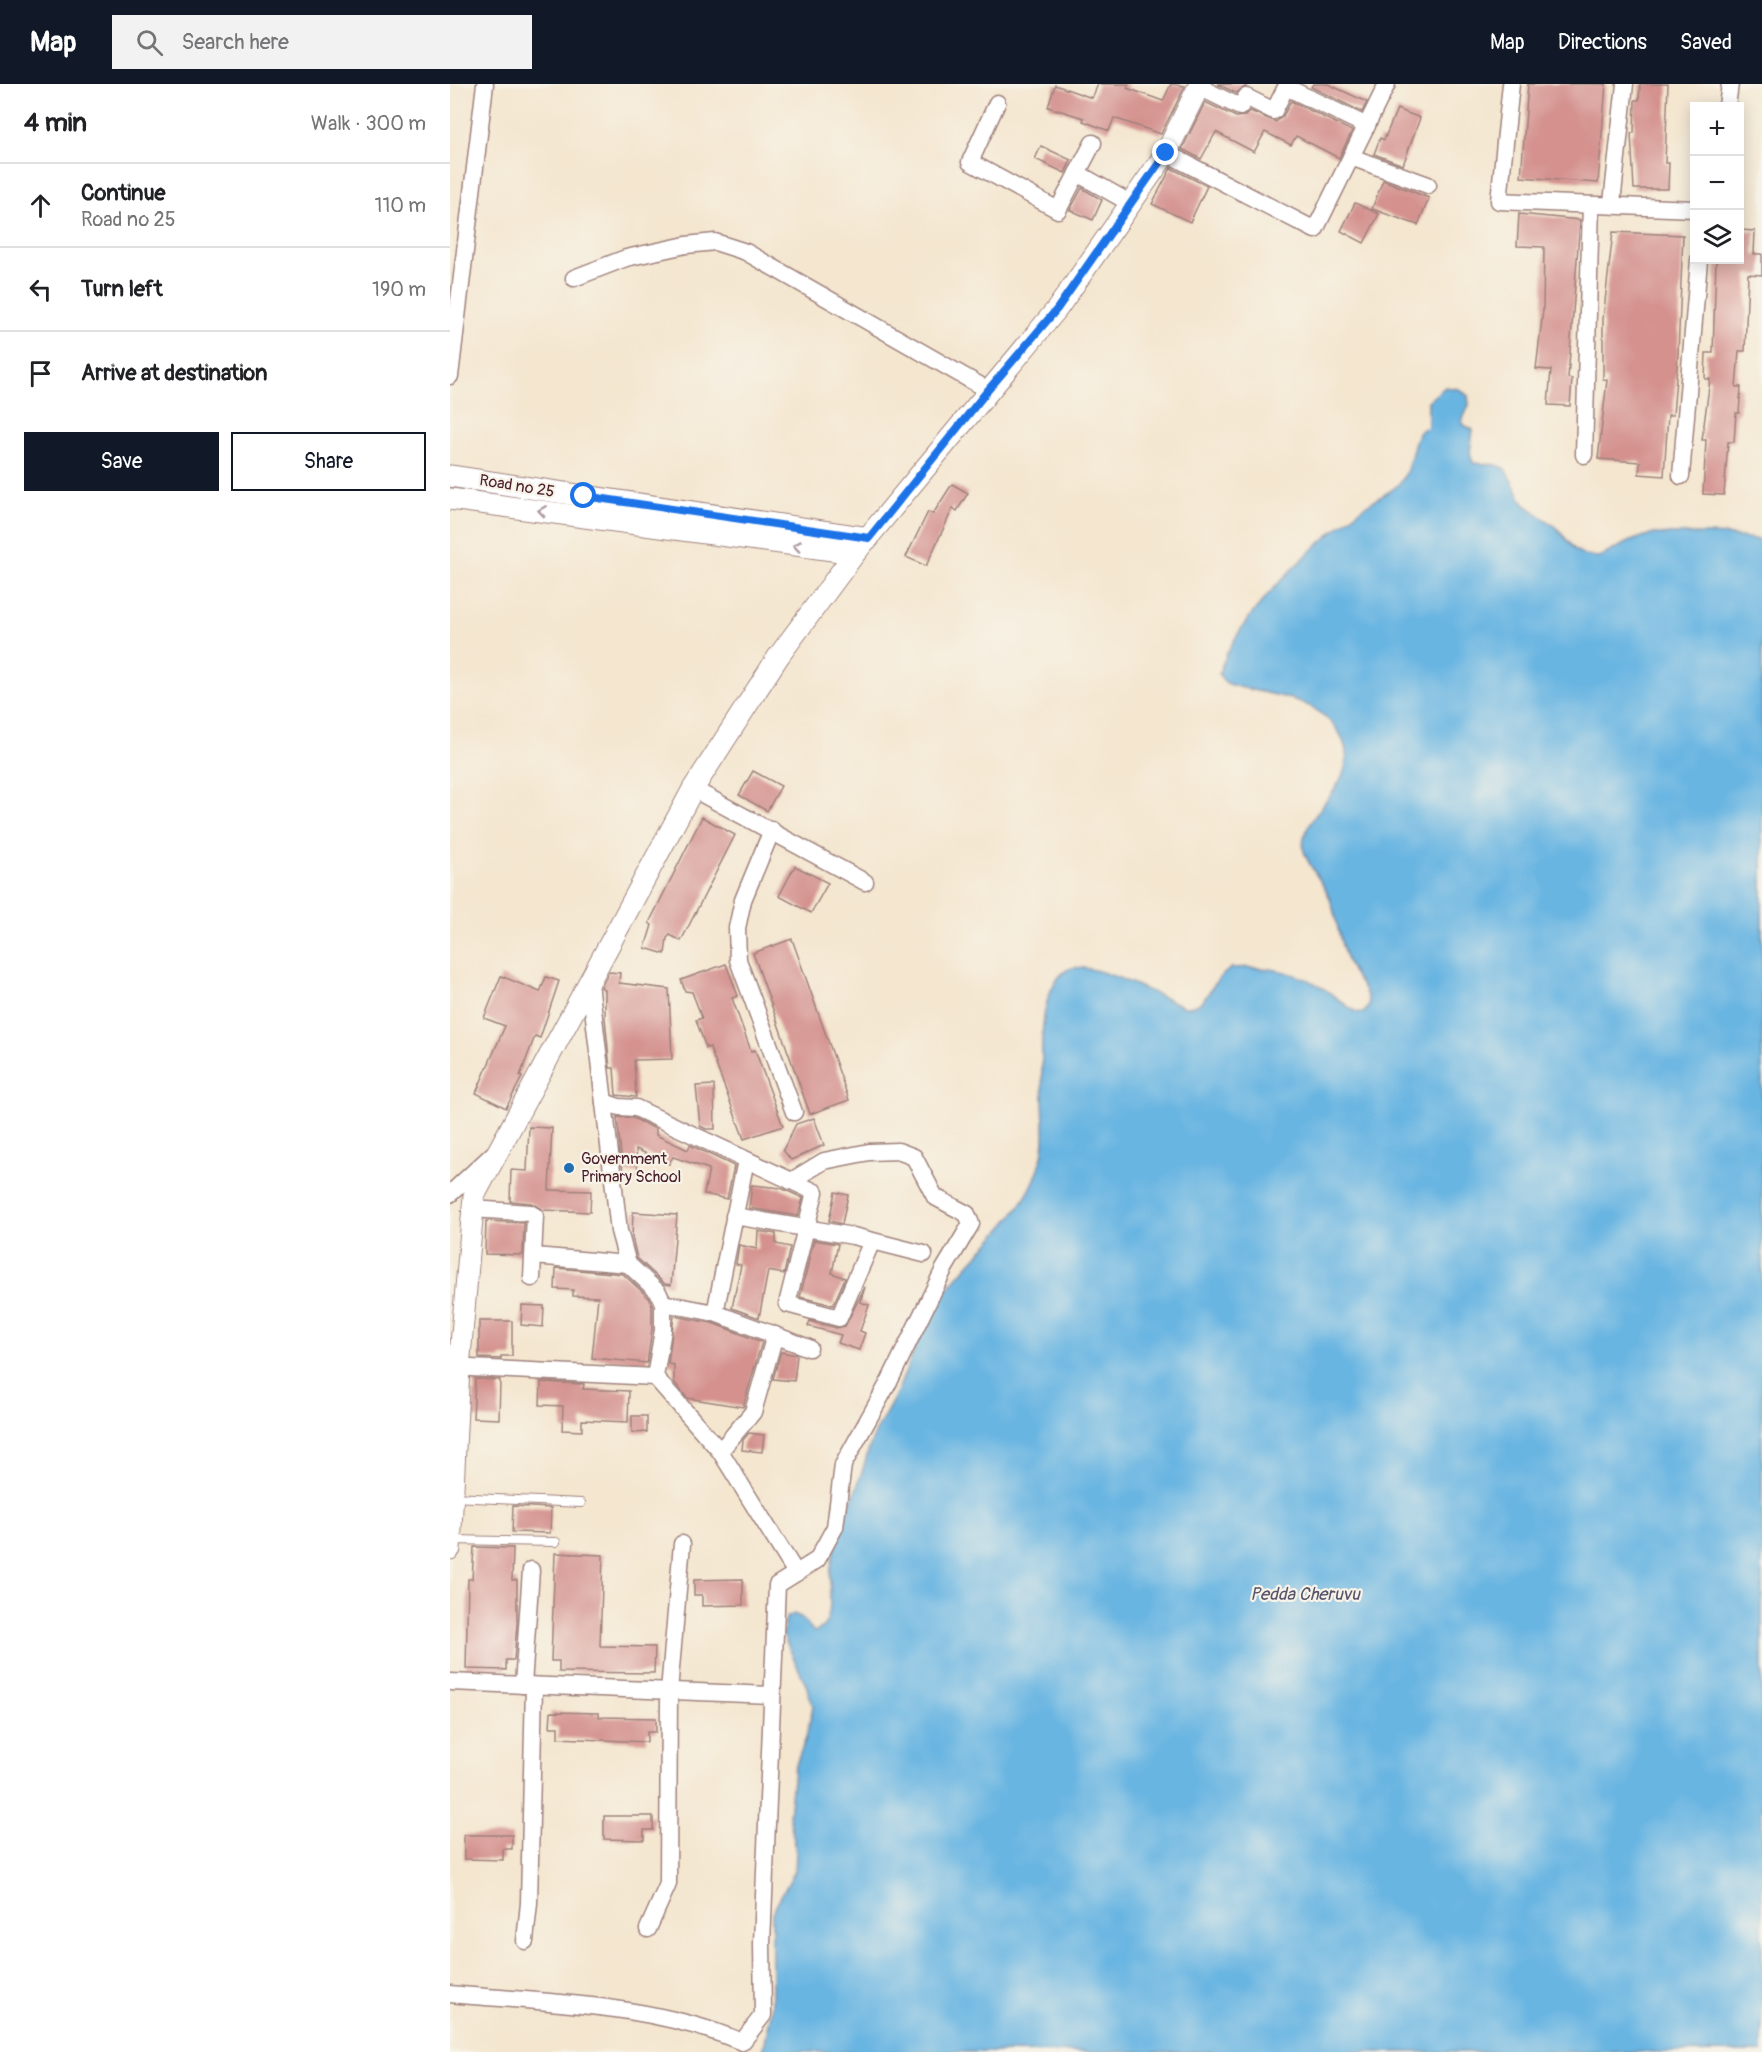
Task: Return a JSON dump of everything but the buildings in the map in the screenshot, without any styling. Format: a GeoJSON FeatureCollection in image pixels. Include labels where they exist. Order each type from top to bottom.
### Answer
{"type":"FeatureCollection","features":[{"type":"Feature","properties":{"kind":"street"},"geometry":{"type":"LineString","coordinates":[[450,376],[453,311],[485,84]]}},
{"type":"Feature","properties":{"kind":"street"},"geometry":{"type":"LineString","coordinates":[[1166,153],[1315,230],[1387,84]]}},
{"type":"Feature","properties":{"kind":"street"},"geometry":{"type":"LineString","coordinates":[[1511,84],[1499,201],[1591,205],[1612,203],[1690,208]]}},
{"type":"Feature","properties":{"kind":"street"},"geometry":{"type":"LineString","coordinates":[[1612,203],[1625,84]]}},
{"type":"Feature","properties":{"kind":"street"},"geometry":{"type":"LineString","coordinates":[[1728,102],[1730,84]]}},
{"type":"Feature","properties":{"kind":"street"},"geometry":{"type":"LineString","coordinates":[[450,1549],[454,1367],[474,1196],[693,789],[778,657],[862,546],[988,390],[1057,309],[1166,153],[1199,85],[1240,107],[1246,97],[1274,111],[1286,87],[1367,126]]}},
{"type":"Feature","properties":{"kind":"street"},"geometry":{"type":"LineString","coordinates":[[997,103],[970,162],[1058,210],[1093,143]]}},
{"type":"Feature","properties":{"kind":"street"},"geometry":{"type":"LineString","coordinates":[[1351,157],[1428,185]]}},
{"type":"Feature","properties":{"kind":"street"},"geometry":{"type":"LineString","coordinates":[[1077,173],[1130,203]]}},
{"type":"Feature","properties":{"kind":"street"},"geometry":{"type":"LineString","coordinates":[[1584,455],[1591,205]]}},
{"type":"Feature","properties":{"kind":"street"},"geometry":{"type":"LineString","coordinates":[[574,278],[650,252],[715,242],[746,252],[988,390]]}},
{"type":"Feature","properties":{"kind":"street"},"geometry":{"type":"LineString","coordinates":[[1681,476],[1699,264]]}},
{"type":"Feature","properties":{"kind":"street","name":"Road no 25"},"geometry":{"type":"LineString","coordinates":[[450,476],[583,506],[862,546]]}},
{"type":"Feature","properties":{"kind":"street","name":"Road no 25"},"geometry":{"type":"LineString","coordinates":[[450,499],[583,506]]}},
{"type":"Feature","properties":{"kind":"street"},"geometry":{"type":"LineString","coordinates":[[693,789],[865,882]]}},
{"type":"Feature","properties":{"kind":"street"},"geometry":{"type":"LineString","coordinates":[[772,830],[743,900],[737,928],[738,960],[794,1112]]}},
{"type":"Feature","properties":{"kind":"street"},"geometry":{"type":"LineString","coordinates":[[590,983],[619,1231],[628,1264],[658,1292],[663,1303],[663,1330],[655,1377]]}},
{"type":"Feature","properties":{"kind":"street"},"geometry":{"type":"LineString","coordinates":[[604,1102],[619,1107],[636,1108],[815,1192],[787,1304],[839,1318],[872,1241]]}},
{"type":"Feature","properties":{"kind":"street"},"geometry":{"type":"LineString","coordinates":[[450,1194],[498,1150]]}},
{"type":"Feature","properties":{"kind":"street"},"geometry":{"type":"LineString","coordinates":[[450,1994],[648,2012],[714,2030],[742,2047],[763,2015],[762,1943],[777,1585],[817,1560],[835,1527],[843,1465],[890,1380],[944,1269],[972,1224],[967,1214],[935,1197],[914,1157],[898,1150],[869,1152],[824,1161],[791,1181]]}},
{"type":"Feature","properties":{"kind":"street"},"geometry":{"type":"LineString","coordinates":[[716,1313],[746,1160]]}},
{"type":"Feature","properties":{"kind":"street"},"geometry":{"type":"LineString","coordinates":[[472,1209],[530,1213],[535,1216],[532,1278]]}},
{"type":"Feature","properties":{"kind":"street"},"geometry":{"type":"LineString","coordinates":[[735,1216],[872,1241],[924,1254]]}},
{"type":"Feature","properties":{"kind":"street"},"geometry":{"type":"LineString","coordinates":[[534,1256],[628,1264]]}},
{"type":"Feature","properties":{"kind":"street"},"geometry":{"type":"LineString","coordinates":[[663,1303],[716,1313],[808,1348]]}},
{"type":"Feature","properties":{"kind":"street"},"geometry":{"type":"LineString","coordinates":[[720,1451],[753,1412],[775,1335]]}},
{"type":"Feature","properties":{"kind":"street"},"geometry":{"type":"LineString","coordinates":[[454,1367],[655,1377],[720,1451],[796,1573]]}},
{"type":"Feature","properties":{"kind":"street"},"geometry":{"type":"LineString","coordinates":[[648,1929],[668,1884],[669,1691],[682,1544]]}},
{"type":"Feature","properties":{"kind":"street"},"geometry":{"type":"LineString","coordinates":[[525,1941],[529,1903],[531,1570]]}},
{"type":"Feature","properties":{"kind":"street"},"geometry":{"type":"LineString","coordinates":[[450,1682],[772,1695]]}},
{"type":"Feature","properties":{"kind":"lane"},"geometry":{"type":"LineString","coordinates":[[452,1497],[581,1503]]}},
{"type":"Feature","properties":{"kind":"lane"},"geometry":{"type":"LineString","coordinates":[[450,1540],[556,1542]]}},
{"type":"Feature","properties":{"kind":"water","name":"Pedda Cheruvu"},"geometry":{"type":"Polygon","coordinates":[[[1445,387],[1459,389],[1468,396],[1469,405],[1462,421],[1464,425],[1473,430],[1470,453],[1473,463],[1497,465],[1505,469],[1524,504],[1557,528],[1575,550],[1586,556],[1600,557],[1628,542],[1651,534],[1715,534],[1762,540],[1762,2052],[763,2052],[772,2008],[772,1912],[795,1871],[796,1850],[789,1815],[794,1770],[806,1738],[813,1706],[807,1687],[783,1635],[786,1618],[794,1614],[801,1617],[814,1632],[826,1623],[830,1609],[830,1574],[840,1531],[872,1440],[898,1390],[922,1333],[940,1300],[954,1281],[1004,1226],[1031,1187],[1040,1165],[1044,1140],[1043,1024],[1047,1001],[1055,983],[1067,970],[1077,967],[1090,969],[1124,980],[1185,1007],[1201,1002],[1231,968],[1258,968],[1283,971],[1306,979],[1329,992],[1356,1012],[1364,1013],[1369,1005],[1366,994],[1346,957],[1330,899],[1304,851],[1304,836],[1311,822],[1341,779],[1346,763],[1345,746],[1335,727],[1313,708],[1288,698],[1230,684],[1224,681],[1219,674],[1241,629],[1278,584],[1341,525],[1365,506],[1389,492],[1403,479],[1418,434],[1428,427],[1428,401],[1445,387]]]}},
{"type":"Feature","properties":{"kind":"place","name":"Government Primary School"},"geometry":{"type":"Point","coordinates":[569,1168]}},
{"type":"Feature","properties":{"kind":"route"},"geometry":{"type":"LineString","coordinates":[[584,496],[869,538],[988,390],[1057,309],[1166,153]]}}]}
